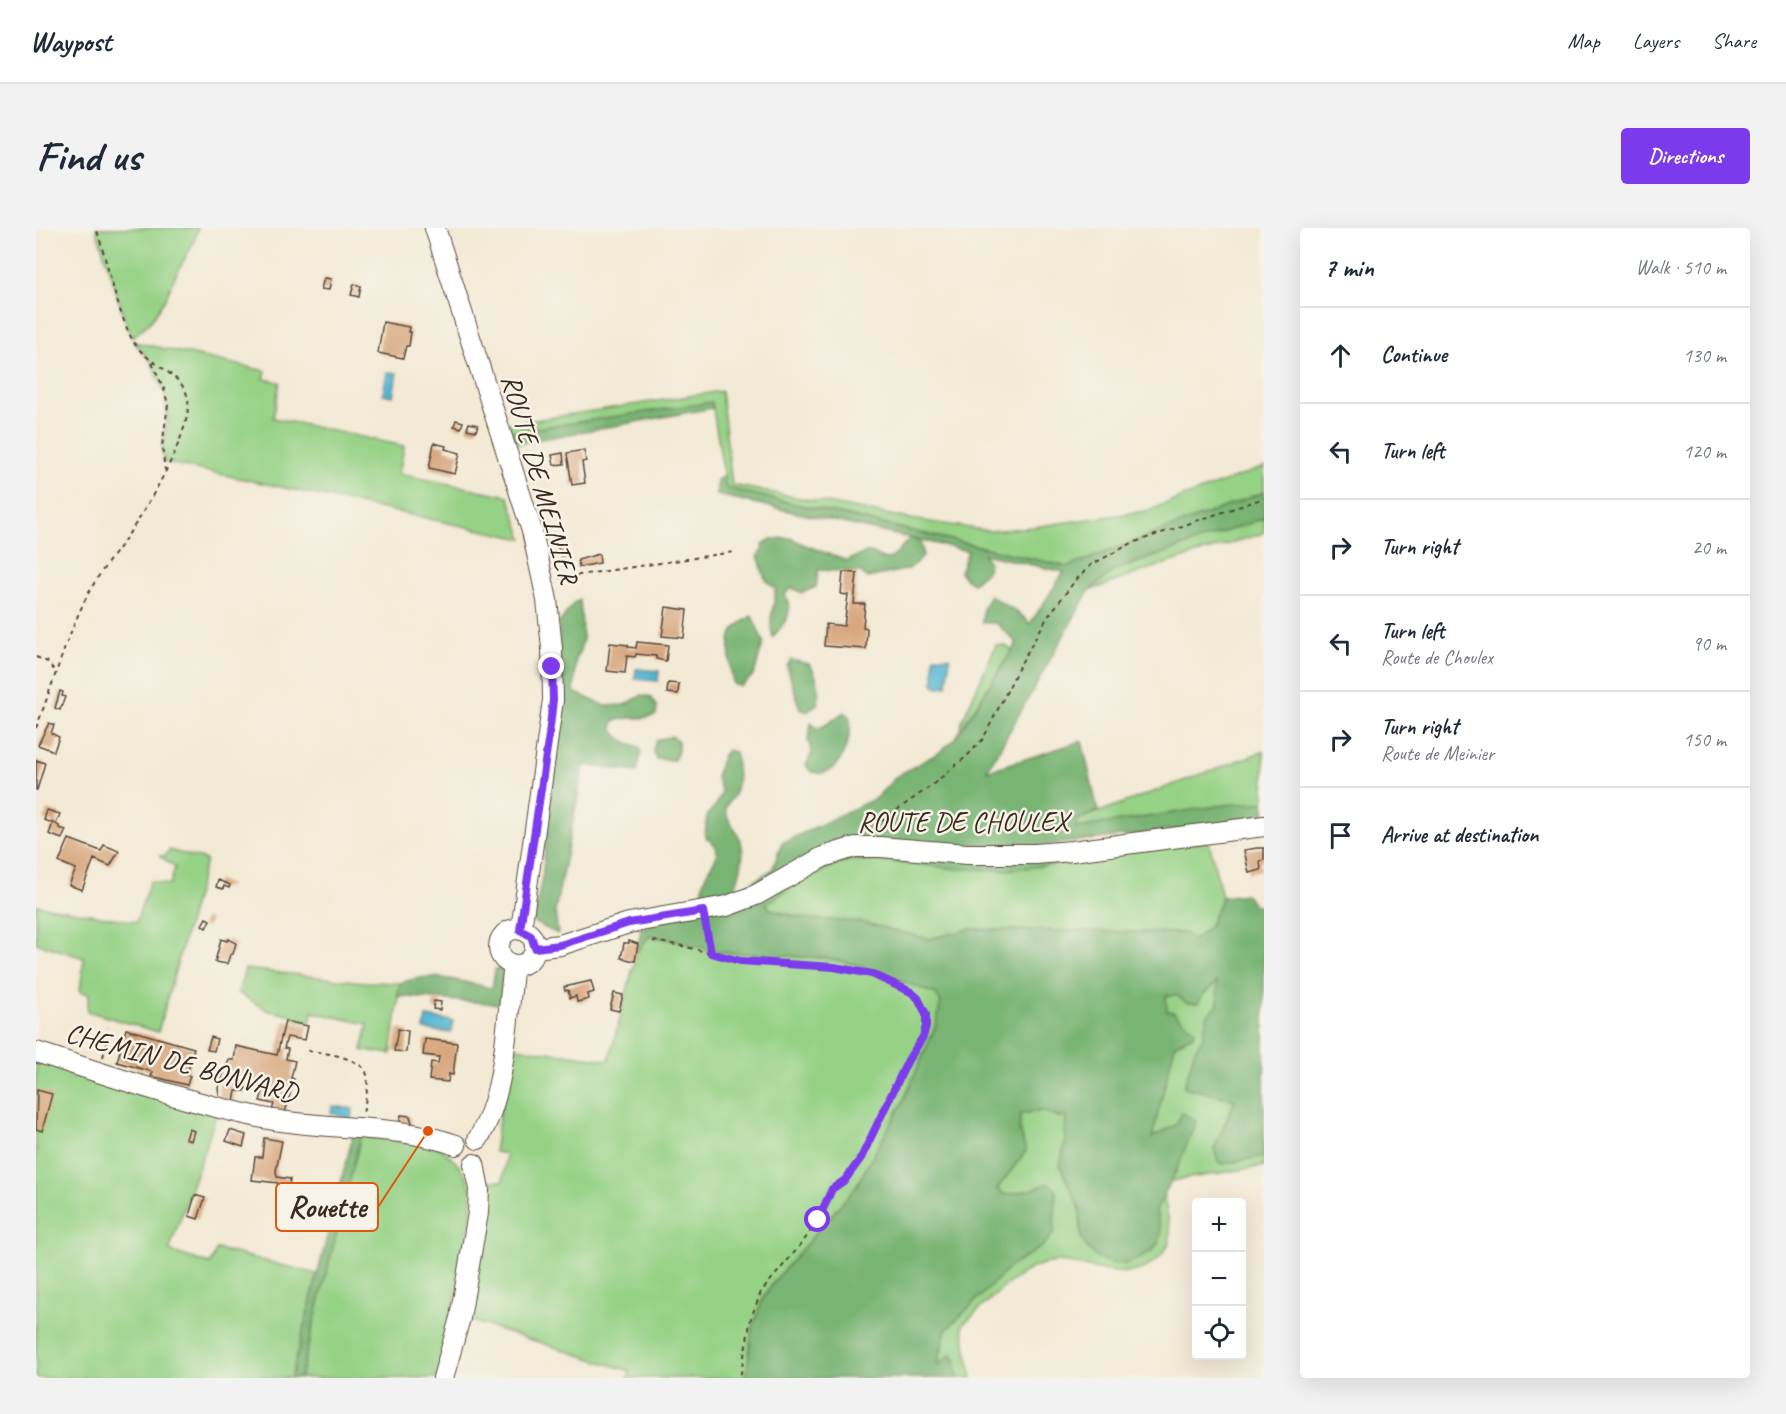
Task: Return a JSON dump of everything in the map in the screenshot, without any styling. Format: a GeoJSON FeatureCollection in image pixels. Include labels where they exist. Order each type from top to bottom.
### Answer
{"type":"FeatureCollection","features":[{"type":"Feature","properties":{"kind":"street","name":"ROUTE DE MEINIER"},"geometry":{"type":"LineString","coordinates":[[435,228],[532,531],[544,580],[550,627],[553,700],[520,930]]}},
{"type":"Feature","properties":{"kind":"street","name":"ROUTE DE CHOULEX"},"geometry":{"type":"LineString","coordinates":[[535,948],[560,945],[629,923],[703,911],[741,901],[823,857],[855,847],[967,854],[1035,854],[1264,826]]}},
{"type":"Feature","properties":{"kind":"street"},"geometry":{"type":"LineString","coordinates":[[520,930],[531,936],[535,948],[530,959],[520,965],[514,965],[503,959],[498,947],[503,935],[508,931],[520,930]]}},
{"type":"Feature","properties":{"kind":"street"},"geometry":{"type":"LineString","coordinates":[[478,1139],[490,1118],[496,1096],[514,965]]}},
{"type":"Feature","properties":{"kind":"street","name":"CHEMIN DE BONVARD"},"geometry":{"type":"LineString","coordinates":[[36,1052],[262,1118],[429,1137],[456,1145]]}},
{"type":"Feature","properties":{"kind":"street"},"geometry":{"type":"LineString","coordinates":[[463,1138],[478,1139],[483,1150],[479,1161],[467,1164],[457,1157],[456,1145],[463,1138]]}},
{"type":"Feature","properties":{"kind":"street"},"geometry":{"type":"LineString","coordinates":[[443,1378],[462,1307],[478,1213],[479,1190],[474,1164]]}},
{"type":"Feature","properties":{"kind":"path"},"geometry":{"type":"LineString","coordinates":[[36,728],[88,595],[129,534],[165,470],[184,429],[189,405],[188,396],[179,381],[151,362],[139,349],[129,332],[96,228]]}},
{"type":"Feature","properties":{"kind":"path"},"geometry":{"type":"LineString","coordinates":[[151,362],[164,389],[168,405],[162,446],[165,470]]}},
{"type":"Feature","properties":{"kind":"path"},"geometry":{"type":"LineString","coordinates":[[862,835],[931,786],[967,756],[982,739],[1047,618],[1074,582],[1091,565],[1132,543],[1264,498]]}},
{"type":"Feature","properties":{"kind":"path"},"geometry":{"type":"LineString","coordinates":[[544,580],[734,552]]}},
{"type":"Feature","properties":{"kind":"path"},"geometry":{"type":"LineString","coordinates":[[36,657],[48,662],[57,674]]}},
{"type":"Feature","properties":{"kind":"path"},"geometry":{"type":"LineString","coordinates":[[703,911],[711,953]]}},
{"type":"Feature","properties":{"kind":"path"},"geometry":{"type":"LineString","coordinates":[[653,941],[740,961],[834,967],[872,974],[911,992],[918,998],[926,1014],[923,1037],[908,1060],[861,1158],[845,1180],[832,1189],[818,1220],[803,1242],[761,1292],[751,1318],[740,1378]]}},
{"type":"Feature","properties":{"kind":"path"},"geometry":{"type":"LineString","coordinates":[[99,1072],[108,1028]]}},
{"type":"Feature","properties":{"kind":"path"},"geometry":{"type":"LineString","coordinates":[[106,1045],[121,1048]]}},
{"type":"Feature","properties":{"kind":"path"},"geometry":{"type":"LineString","coordinates":[[308,1051],[354,1061],[365,1069],[368,1077],[361,1129]]}},
{"type":"Feature","properties":{"kind":"green space"},"geometry":{"type":"Polygon","coordinates":[[[96,228],[198,228],[193,244],[166,298],[151,321],[132,338],[124,317],[96,228]]]}},
{"type":"Feature","properties":{"kind":"green space"},"geometry":{"type":"Polygon","coordinates":[[[134,342],[266,371],[264,379],[280,382],[273,418],[404,446],[399,474],[508,496],[523,539],[163,462],[162,446],[167,418],[166,397],[151,362],[134,342]]]}},
{"type":"Feature","properties":{"kind":"green space"},"geometry":{"type":"Polygon","coordinates":[[[721,391],[732,485],[911,519],[990,531],[1146,511],[1264,467],[1264,492],[1068,567],[726,488],[712,403],[510,432],[508,424],[721,391]]]}},
{"type":"Feature","properties":{"kind":"green space"},"geometry":{"type":"Polygon","coordinates":[[[712,402],[713,408],[515,444],[510,432],[712,402]]]}},
{"type":"Feature","properties":{"kind":"green space"},"geometry":{"type":"Polygon","coordinates":[[[724,476],[726,488],[1068,567],[1264,492],[1264,518],[1113,571],[1089,591],[987,771],[1082,741],[1098,811],[1077,820],[1076,828],[1223,805],[1264,802],[1264,819],[1014,849],[866,841],[750,889],[736,892],[772,870],[782,843],[876,798],[897,776],[940,752],[955,739],[1017,643],[996,623],[982,623],[983,608],[990,595],[1030,624],[1064,572],[983,554],[989,563],[987,571],[973,583],[960,572],[968,551],[911,538],[921,543],[923,556],[909,569],[867,578],[861,572],[818,570],[816,587],[802,593],[792,588],[785,594],[789,612],[773,637],[771,617],[775,588],[764,577],[758,556],[763,549],[763,544],[771,539],[791,538],[847,561],[861,554],[870,553],[883,559],[892,558],[910,538],[717,495],[717,480],[724,476]]]}},
{"type":"Feature","properties":{"kind":"green space"},"geometry":{"type":"Polygon","coordinates":[[[1264,518],[1264,533],[1155,567],[1089,591],[1113,571],[1264,518]]]}},
{"type":"Feature","properties":{"kind":"green space"},"geometry":{"type":"Polygon","coordinates":[[[580,600],[583,639],[576,657],[574,692],[605,706],[625,705],[642,695],[651,697],[657,707],[656,715],[613,722],[613,731],[622,740],[639,747],[641,752],[637,772],[584,765],[555,911],[558,934],[533,922],[542,878],[556,748],[560,689],[559,623],[575,602],[580,600]]]}},
{"type":"Feature","properties":{"kind":"green space"},"geometry":{"type":"Polygon","coordinates":[[[752,616],[764,643],[755,672],[740,686],[733,684],[730,657],[731,636],[742,622],[752,616]]]}},
{"type":"Feature","properties":{"kind":"green space"},"geometry":{"type":"Polygon","coordinates":[[[996,645],[1006,646],[1012,651],[960,731],[962,721],[996,645]]]}},
{"type":"Feature","properties":{"kind":"green space"},"geometry":{"type":"Polygon","coordinates":[[[791,660],[809,664],[817,678],[818,703],[807,712],[800,709],[787,666],[791,660]]]}},
{"type":"Feature","properties":{"kind":"green space"},"geometry":{"type":"Polygon","coordinates":[[[845,712],[849,716],[850,730],[840,759],[830,770],[821,773],[812,771],[806,765],[812,753],[808,740],[811,723],[817,728],[845,712]]]}},
{"type":"Feature","properties":{"kind":"green space"},"geometry":{"type":"Polygon","coordinates":[[[672,736],[678,741],[678,751],[674,760],[656,759],[653,750],[656,740],[672,736]]]}},
{"type":"Feature","properties":{"kind":"green space"},"geometry":{"type":"Polygon","coordinates":[[[727,750],[735,752],[737,779],[736,790],[726,811],[741,842],[743,855],[734,892],[707,898],[703,895],[703,882],[717,853],[716,848],[705,836],[707,815],[716,805],[722,792],[716,777],[722,757],[727,750]]]}},
{"type":"Feature","properties":{"kind":"green space"},"geometry":{"type":"Polygon","coordinates":[[[1264,751],[1264,802],[1076,828],[1077,820],[1264,751]]]}},
{"type":"Feature","properties":{"kind":"green space"},"geometry":{"type":"Polygon","coordinates":[[[1209,842],[1222,897],[1209,927],[1193,940],[971,929],[928,939],[861,922],[808,919],[770,909],[766,903],[800,881],[839,863],[852,860],[960,869],[1068,862],[1067,858],[1209,842]]]}},
{"type":"Feature","properties":{"kind":"green space"},"geometry":{"type":"Polygon","coordinates":[[[169,850],[206,860],[158,1032],[87,1011],[89,994],[80,992],[84,958],[36,943],[36,905],[136,922],[150,881],[170,885],[175,867],[160,856],[165,856],[169,850]]]}},
{"type":"Feature","properties":{"kind":"green space"},"geometry":{"type":"Polygon","coordinates":[[[849,855],[1067,858],[1068,863],[1006,870],[960,869],[852,860],[839,863],[800,881],[766,904],[770,909],[784,914],[808,919],[861,922],[928,939],[971,929],[1185,933],[1193,940],[1209,927],[1222,897],[1245,894],[1255,906],[1264,904],[1264,1156],[1223,1164],[1218,1161],[1214,1149],[1235,1100],[1184,1087],[1195,1050],[1203,1037],[1207,1016],[1218,1004],[1217,982],[1198,1003],[1187,1003],[1176,995],[1166,996],[1167,1011],[1173,1012],[1195,1030],[1193,1035],[1175,1044],[1152,1138],[1177,1124],[1181,1112],[1196,1121],[1178,1167],[1156,1211],[1161,1233],[1159,1242],[1152,1251],[1128,1264],[1111,1263],[1099,1259],[1088,1249],[1081,1238],[1080,1209],[1060,1166],[1065,1143],[1066,1116],[1061,1118],[1042,1111],[1020,1114],[1020,1133],[1026,1151],[997,1189],[1005,1195],[1049,1183],[1056,1190],[1054,1233],[1042,1247],[1012,1265],[945,1331],[938,1365],[952,1354],[959,1378],[746,1378],[752,1329],[763,1298],[776,1279],[855,1188],[903,1102],[936,1025],[941,1002],[936,994],[859,965],[826,958],[718,952],[649,936],[637,952],[641,928],[798,878],[849,855]]]}},
{"type":"Feature","properties":{"kind":"green space"},"geometry":{"type":"Polygon","coordinates":[[[648,936],[760,955],[826,958],[859,965],[936,994],[941,1002],[936,1025],[903,1102],[855,1188],[776,1279],[763,1298],[746,1378],[628,1378],[630,1371],[468,1320],[489,1181],[503,1181],[506,1154],[494,1152],[510,1047],[609,1060],[637,952],[648,936]]]}},
{"type":"Feature","properties":{"kind":"green space"},"geometry":{"type":"Polygon","coordinates":[[[245,969],[364,982],[401,983],[391,1054],[362,1050],[368,1024],[312,1012],[310,1023],[294,1019],[292,1015],[269,1011],[238,993],[245,969]]]}},
{"type":"Feature","properties":{"kind":"green space"},"geometry":{"type":"Polygon","coordinates":[[[495,969],[503,969],[500,1004],[397,996],[401,983],[424,977],[446,978],[492,988],[495,969]]]}},
{"type":"Feature","properties":{"kind":"green space"},"geometry":{"type":"Polygon","coordinates":[[[1218,981],[1218,1005],[1207,1016],[1203,1037],[1195,1050],[1184,1087],[1235,1099],[1214,1149],[1223,1164],[1264,1156],[1264,1166],[1171,1181],[1178,1167],[1177,1124],[1151,1138],[1175,1044],[1193,1035],[1167,1011],[1165,996],[1176,995],[1187,1003],[1203,995],[1218,981]]]}},
{"type":"Feature","properties":{"kind":"green space"},"geometry":{"type":"Polygon","coordinates":[[[36,1060],[217,1113],[169,1251],[210,1264],[217,1249],[318,1274],[291,1378],[36,1378],[36,1060]]]}},
{"type":"Feature","properties":{"kind":"green space"},"geometry":{"type":"Polygon","coordinates":[[[1042,1111],[1061,1118],[1066,1116],[1065,1143],[1060,1167],[1081,1209],[1081,1238],[1161,1233],[1156,1211],[1164,1196],[1170,1238],[1160,1256],[1142,1269],[1115,1272],[1057,1262],[1043,1264],[1022,1274],[1000,1290],[962,1325],[972,1378],[959,1378],[956,1373],[955,1358],[938,1366],[945,1331],[1012,1265],[1025,1258],[1030,1190],[1005,1195],[997,1189],[1026,1151],[1020,1133],[1019,1114],[1042,1111]]]}},
{"type":"Feature","properties":{"kind":"green space"},"geometry":{"type":"Polygon","coordinates":[[[353,1135],[361,1136],[300,1378],[291,1378],[353,1135]]]}},
{"type":"Feature","properties":{"kind":"green space"},"geometry":{"type":"Polygon","coordinates":[[[361,1136],[438,1147],[457,1163],[470,1184],[472,1205],[467,1239],[436,1378],[300,1378],[361,1136]]]}},
{"type":"Feature","properties":{"kind":"water"},"geometry":{"type":"Polygon","coordinates":[[[387,372],[397,373],[393,396],[383,394],[387,372]]]}},
{"type":"Feature","properties":{"kind":"water"},"geometry":{"type":"Polygon","coordinates":[[[934,656],[950,657],[947,686],[934,685],[934,656]]]}},
{"type":"Feature","properties":{"kind":"water"},"geometry":{"type":"Polygon","coordinates":[[[636,669],[659,671],[658,681],[635,679],[636,669]]]}},
{"type":"Feature","properties":{"kind":"water"},"geometry":{"type":"Polygon","coordinates":[[[426,1017],[453,1021],[451,1033],[424,1029],[426,1017]]]}},
{"type":"Feature","properties":{"kind":"water"},"geometry":{"type":"Polygon","coordinates":[[[332,1106],[353,1109],[351,1119],[331,1113],[332,1106]]]}},
{"type":"Feature","properties":{"kind":"building"},"geometry":{"type":"Polygon","coordinates":[[[324,278],[331,279],[329,290],[321,289],[324,278]]]}},
{"type":"Feature","properties":{"kind":"building"},"geometry":{"type":"Polygon","coordinates":[[[354,284],[361,286],[359,297],[351,295],[354,284]]]}},
{"type":"Feature","properties":{"kind":"building"},"geometry":{"type":"Polygon","coordinates":[[[383,322],[409,327],[408,332],[411,332],[409,346],[406,346],[403,358],[378,353],[383,322]]]}},
{"type":"Feature","properties":{"kind":"building"},"geometry":{"type":"Polygon","coordinates":[[[456,420],[463,422],[461,428],[454,426],[456,420]]]}},
{"type":"Feature","properties":{"kind":"building"},"geometry":{"type":"Polygon","coordinates":[[[469,423],[478,425],[476,431],[467,429],[469,423]]]}},
{"type":"Feature","properties":{"kind":"building"},"geometry":{"type":"Polygon","coordinates":[[[434,443],[460,453],[455,474],[429,468],[434,443]]]}},
{"type":"Feature","properties":{"kind":"building"},"geometry":{"type":"Polygon","coordinates":[[[584,450],[586,461],[582,462],[585,483],[572,485],[567,453],[584,450]]]}},
{"type":"Feature","properties":{"kind":"building"},"geometry":{"type":"Polygon","coordinates":[[[563,453],[564,464],[554,465],[552,455],[563,453]]]}},
{"type":"Feature","properties":{"kind":"building"},"geometry":{"type":"Polygon","coordinates":[[[564,542],[565,548],[559,550],[557,543],[564,542]]]}},
{"type":"Feature","properties":{"kind":"building"},"geometry":{"type":"Polygon","coordinates":[[[566,549],[567,555],[561,556],[560,550],[566,549]]]}},
{"type":"Feature","properties":{"kind":"building"},"geometry":{"type":"Polygon","coordinates":[[[599,554],[600,563],[579,567],[578,560],[599,554]]]}},
{"type":"Feature","properties":{"kind":"building"},"geometry":{"type":"Polygon","coordinates":[[[843,572],[857,573],[854,604],[865,604],[863,627],[867,628],[866,649],[824,646],[826,624],[844,626],[848,595],[841,594],[843,572]]]}},
{"type":"Feature","properties":{"kind":"building"},"geometry":{"type":"Polygon","coordinates":[[[666,607],[687,610],[684,638],[662,636],[666,607]]]}},
{"type":"Feature","properties":{"kind":"building"},"geometry":{"type":"Polygon","coordinates":[[[637,642],[668,645],[666,661],[656,659],[656,656],[636,654],[635,657],[627,656],[625,673],[607,671],[610,643],[636,648],[637,642]]]}},
{"type":"Feature","properties":{"kind":"building"},"geometry":{"type":"Polygon","coordinates":[[[668,683],[679,684],[678,694],[667,693],[668,683]]]}},
{"type":"Feature","properties":{"kind":"building"},"geometry":{"type":"Polygon","coordinates":[[[60,691],[65,697],[60,710],[55,708],[60,691]]]}},
{"type":"Feature","properties":{"kind":"building"},"geometry":{"type":"Polygon","coordinates":[[[49,723],[54,725],[51,733],[59,737],[54,751],[38,745],[49,723]]]}},
{"type":"Feature","properties":{"kind":"building"},"geometry":{"type":"Polygon","coordinates":[[[36,760],[45,763],[37,790],[36,790],[36,760]]]}},
{"type":"Feature","properties":{"kind":"building"},"geometry":{"type":"Polygon","coordinates":[[[47,810],[60,814],[56,824],[59,828],[66,830],[62,839],[49,834],[53,823],[44,820],[47,810]]]}},
{"type":"Feature","properties":{"kind":"building"},"geometry":{"type":"Polygon","coordinates":[[[69,839],[101,851],[104,845],[119,851],[110,866],[94,859],[82,890],[69,885],[76,869],[59,862],[69,839]]]}},
{"type":"Feature","properties":{"kind":"building"},"geometry":{"type":"Polygon","coordinates":[[[1264,848],[1264,860],[1260,861],[1261,870],[1249,873],[1244,850],[1264,848]]]}},
{"type":"Feature","properties":{"kind":"building"},"geometry":{"type":"Polygon","coordinates":[[[218,880],[230,885],[229,888],[216,887],[218,880]]]}},
{"type":"Feature","properties":{"kind":"building"},"geometry":{"type":"Polygon","coordinates":[[[206,918],[210,920],[206,928],[202,925],[206,918]]]}},
{"type":"Feature","properties":{"kind":"building"},"geometry":{"type":"Polygon","coordinates":[[[221,939],[227,941],[228,939],[236,943],[227,964],[215,962],[221,939]]]}},
{"type":"Feature","properties":{"kind":"building"},"geometry":{"type":"Polygon","coordinates":[[[629,941],[638,944],[635,961],[621,958],[624,943],[629,943],[629,941]]]}},
{"type":"Feature","properties":{"kind":"building"},"geometry":{"type":"Polygon","coordinates":[[[591,981],[594,992],[588,994],[589,999],[577,1002],[576,996],[570,998],[568,990],[565,991],[564,987],[591,981]]]}},
{"type":"Feature","properties":{"kind":"building"},"geometry":{"type":"Polygon","coordinates":[[[614,993],[623,995],[619,1011],[610,1009],[614,993]]]}},
{"type":"Feature","properties":{"kind":"building"},"geometry":{"type":"Polygon","coordinates":[[[434,1001],[441,1002],[440,1010],[433,1009],[434,1001]]]}},
{"type":"Feature","properties":{"kind":"building"},"geometry":{"type":"Polygon","coordinates":[[[285,1021],[308,1026],[305,1040],[287,1037],[284,1048],[288,1049],[286,1059],[295,1061],[291,1078],[294,1079],[285,1113],[272,1111],[274,1104],[260,1101],[263,1091],[245,1088],[245,1091],[236,1091],[234,1102],[220,1099],[218,1088],[229,1060],[234,1060],[236,1046],[277,1055],[285,1021]]]}},
{"type":"Feature","properties":{"kind":"building"},"geometry":{"type":"Polygon","coordinates":[[[126,1029],[194,1048],[187,1075],[190,1076],[187,1085],[151,1076],[153,1072],[117,1062],[126,1029]]]}},
{"type":"Feature","properties":{"kind":"building"},"geometry":{"type":"Polygon","coordinates":[[[398,1029],[408,1031],[406,1052],[394,1051],[398,1029]]]}},
{"type":"Feature","properties":{"kind":"building"},"geometry":{"type":"Polygon","coordinates":[[[211,1037],[217,1039],[214,1051],[207,1050],[211,1037]]]}},
{"type":"Feature","properties":{"kind":"building"},"geometry":{"type":"Polygon","coordinates":[[[425,1039],[457,1043],[453,1075],[449,1074],[448,1082],[429,1080],[431,1062],[438,1063],[439,1057],[423,1055],[425,1039]]]}},
{"type":"Feature","properties":{"kind":"building"},"geometry":{"type":"Polygon","coordinates":[[[37,1090],[52,1094],[42,1131],[36,1129],[37,1090]]]}},
{"type":"Feature","properties":{"kind":"building"},"geometry":{"type":"Polygon","coordinates":[[[401,1115],[410,1116],[413,1127],[399,1126],[401,1115]]]}},
{"type":"Feature","properties":{"kind":"building"},"geometry":{"type":"Polygon","coordinates":[[[189,1129],[194,1131],[191,1141],[186,1139],[189,1129]]]}},
{"type":"Feature","properties":{"kind":"building"},"geometry":{"type":"Polygon","coordinates":[[[230,1130],[246,1135],[243,1147],[226,1141],[230,1130]]]}},
{"type":"Feature","properties":{"kind":"building"},"geometry":{"type":"Polygon","coordinates":[[[264,1138],[282,1141],[276,1171],[277,1177],[290,1179],[288,1192],[277,1190],[278,1183],[252,1180],[255,1157],[262,1157],[264,1138]]]}},
{"type":"Feature","properties":{"kind":"building"},"geometry":{"type":"Polygon","coordinates":[[[195,1195],[205,1198],[198,1219],[189,1216],[195,1195]]]}},
{"type":"Feature","properties":{"kind":"place","name":"Rouette"},"geometry":{"type":"Point","coordinates":[428,1131]}},
{"type":"Feature","properties":{"kind":"route"},"geometry":{"type":"LineString","coordinates":[[552,667],[553,700],[549,735],[520,930],[531,936],[535,948],[560,945],[629,923],[703,911],[711,953],[740,961],[834,967],[872,974],[911,992],[918,998],[926,1014],[923,1037],[908,1060],[861,1158],[853,1172],[832,1189],[818,1220]]}}]}
